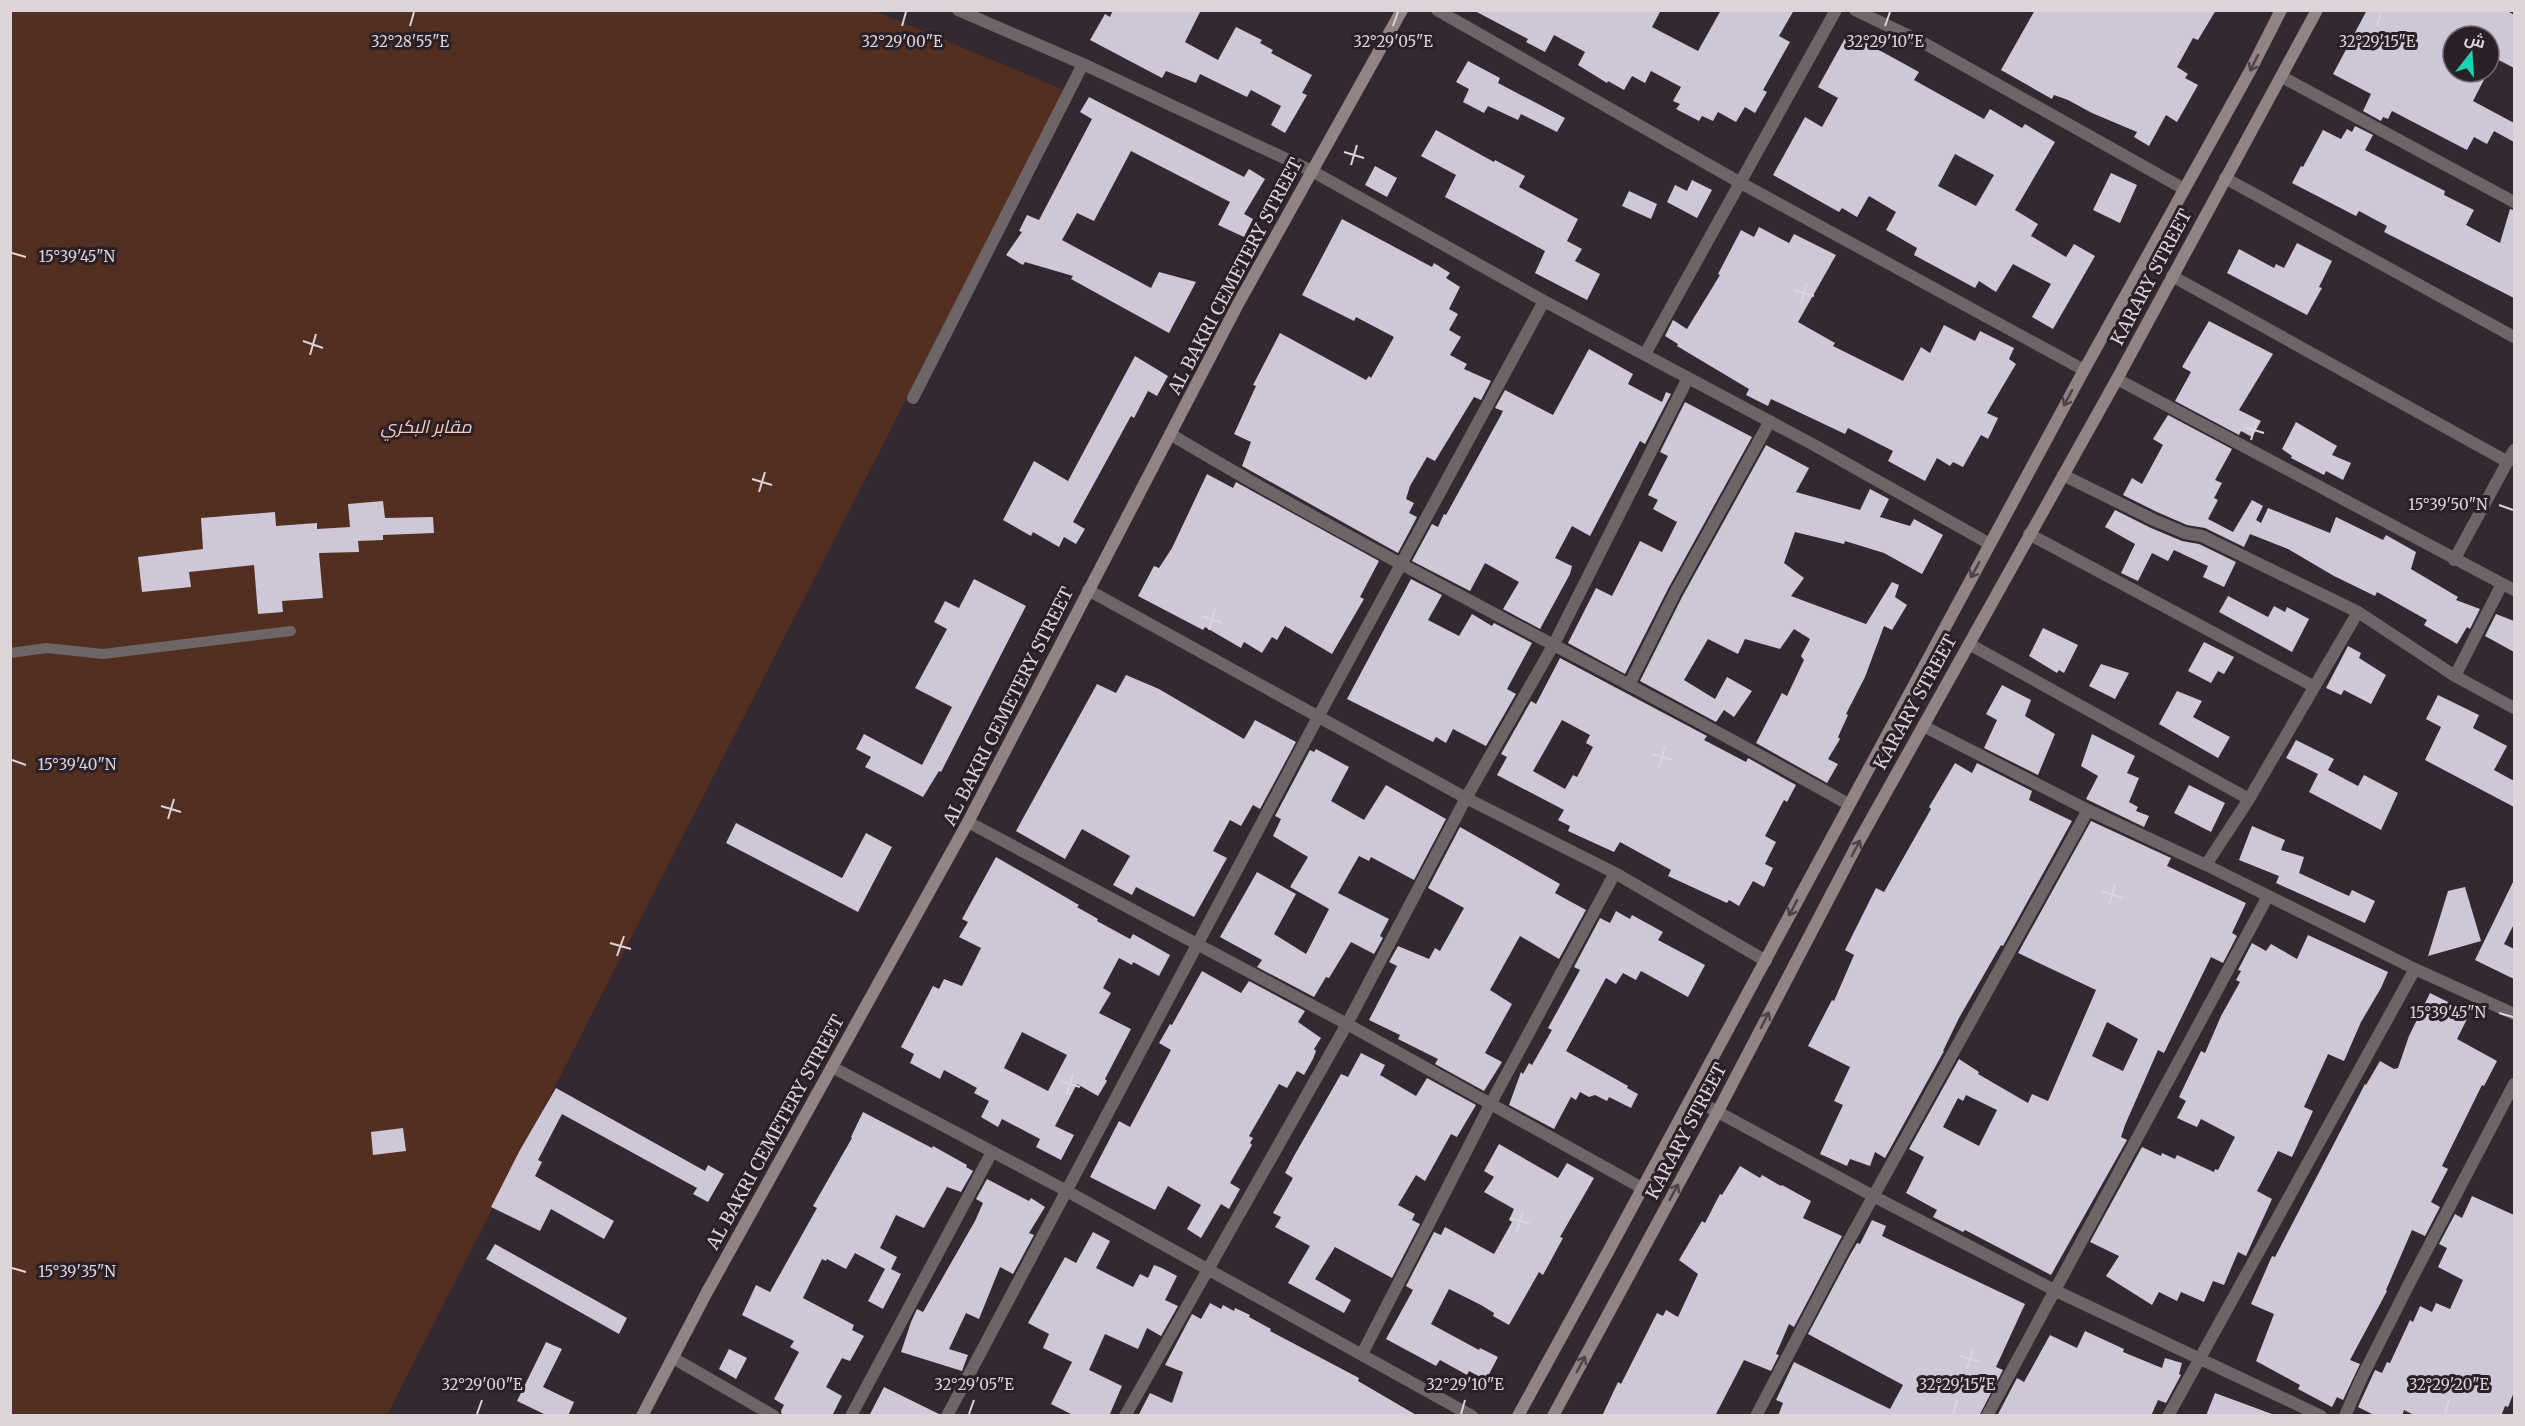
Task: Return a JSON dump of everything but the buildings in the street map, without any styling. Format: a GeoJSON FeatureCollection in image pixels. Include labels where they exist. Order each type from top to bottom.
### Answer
{"type":"FeatureCollection","features":[{"type":"Feature","properties":{"kind":"main road","name":"AL BAKRI CEMETERY STREET"},"geometry":{"type":"LineString","coordinates":[[642,1416],[968,822],[1238,304],[1402,10]]}},
{"type":"Feature","properties":{"kind":"main road","name":"KARARY STREET"},"geometry":{"type":"LineString","coordinates":[[1518,1416],[1766,961],[1848,804],[2250,71],[2281,10]]}},
{"type":"Feature","properties":{"kind":"main road","name":"KARARY STREET"},"geometry":{"type":"LineString","coordinates":[[1553,1416],[1718,1111],[1859,841],[2117,379],[2317,10]]}},
{"type":"Feature","properties":{"kind":"street"},"geometry":{"type":"LineString","coordinates":[[958,10],[1083,64],[1311,171],[1544,301],[1770,421],[1990,544]]}},
{"type":"Feature","properties":{"kind":"street"},"geometry":{"type":"LineString","coordinates":[[1437,10],[1739,182],[2084,370]]}},
{"type":"Feature","properties":{"kind":"street"},"geometry":{"type":"LineString","coordinates":[[1645,354],[1836,10]]}},
{"type":"Feature","properties":{"kind":"street"},"geometry":{"type":"LineString","coordinates":[[1855,10],[1922,42],[2184,189]]}},
{"type":"Feature","properties":{"kind":"street"},"geometry":{"type":"LineString","coordinates":[[913,398],[972,278],[1083,64]]}},
{"type":"Feature","properties":{"kind":"street"},"geometry":{"type":"LineString","coordinates":[[2282,77],[2514,202]]}},
{"type":"Feature","properties":{"kind":"street"},"geometry":{"type":"LineString","coordinates":[[2225,178],[2514,337]]}},
{"type":"Feature","properties":{"kind":"street"},"geometry":{"type":"LineString","coordinates":[[2172,276],[2508,462]]}},
{"type":"Feature","properties":{"kind":"street"},"geometry":{"type":"LineString","coordinates":[[947,1416],[1318,717],[1544,301]]}},
{"type":"Feature","properties":{"kind":"street"},"geometry":{"type":"LineString","coordinates":[[1125,1416],[1347,1023],[1466,798],[1554,644],[1688,378]]}},
{"type":"Feature","properties":{"kind":"street"},"geometry":{"type":"LineString","coordinates":[[2117,379],[2514,590]]}},
{"type":"Feature","properties":{"kind":"street"},"geometry":{"type":"LineString","coordinates":[[1630,683],[1675,593],[1770,421]]}},
{"type":"Feature","properties":{"kind":"street"},"geometry":{"type":"LineString","coordinates":[[1170,434],[1283,501],[1630,683],[1848,804]]}},
{"type":"Feature","properties":{"kind":"street"},"geometry":{"type":"LineString","coordinates":[[2454,560],[2514,450]]}},
{"type":"Feature","properties":{"kind":"street"},"geometry":{"type":"LineString","coordinates":[[2062,475],[2154,520],[2185,533],[2202,536],[2358,612],[2455,676],[2514,708]]}},
{"type":"Feature","properties":{"kind":"street"},"geometry":{"type":"LineString","coordinates":[[2029,534],[2313,686]]}},
{"type":"Feature","properties":{"kind":"street"},"geometry":{"type":"LineString","coordinates":[[2455,676],[2502,584]]}},
{"type":"Feature","properties":{"kind":"street"},"geometry":{"type":"LineString","coordinates":[[1088,590],[1466,798],[1615,873],[1766,961]]}},
{"type":"Feature","properties":{"kind":"street"},"geometry":{"type":"LineString","coordinates":[[2206,865],[2249,799],[2358,612]]}},
{"type":"Feature","properties":{"kind":"street"},"geometry":{"type":"LineString","coordinates":[[1968,644],[2249,799]]}},
{"type":"Feature","properties":{"kind":"street"},"geometry":{"type":"LineString","coordinates":[[1923,726],[2088,810],[2206,865],[2415,969],[2514,1014]]}},
{"type":"Feature","properties":{"kind":"street"},"geometry":{"type":"LineString","coordinates":[[1756,1416],[1843,1251],[2088,810]]}},
{"type":"Feature","properties":{"kind":"street"},"geometry":{"type":"LineString","coordinates":[[968,822],[1347,1023],[1642,1188]]}},
{"type":"Feature","properties":{"kind":"street"},"geometry":{"type":"LineString","coordinates":[[1362,1354],[1491,1103],[1615,873]]}},
{"type":"Feature","properties":{"kind":"street"},"geometry":{"type":"LineString","coordinates":[[1987,1416],[2268,896]]}},
{"type":"Feature","properties":{"kind":"street"},"geometry":{"type":"LineString","coordinates":[[2168,1416],[2415,969]]}},
{"type":"Feature","properties":{"kind":"street"},"geometry":{"type":"LineString","coordinates":[[832,1067],[1065,1190],[1472,1416]]}},
{"type":"Feature","properties":{"kind":"street"},"geometry":{"type":"LineString","coordinates":[[2345,1416],[2408,1286],[2514,1084]]}},
{"type":"Feature","properties":{"kind":"street"},"geometry":{"type":"LineString","coordinates":[[1692,1098],[2056,1291],[2321,1416]]}},
{"type":"Feature","properties":{"kind":"street"},"geometry":{"type":"LineString","coordinates":[[851,1416],[992,1152]]}},
{"type":"Feature","properties":{"kind":"street"},"geometry":{"type":"LineString","coordinates":[[673,1358],[774,1416]]}},
{"type":"Feature","properties":{"kind":"lane"},"geometry":{"type":"LineString","coordinates":[[10,653],[47,648],[102,654],[291,632]]}},
{"type":"Feature","properties":{"kind":"green space","name":"مقابر البكري"},"geometry":{"type":"Polygon","coordinates":[[[10,11],[875,11],[1064,90],[387,1415],[11,1415],[10,11]]]}}]}
